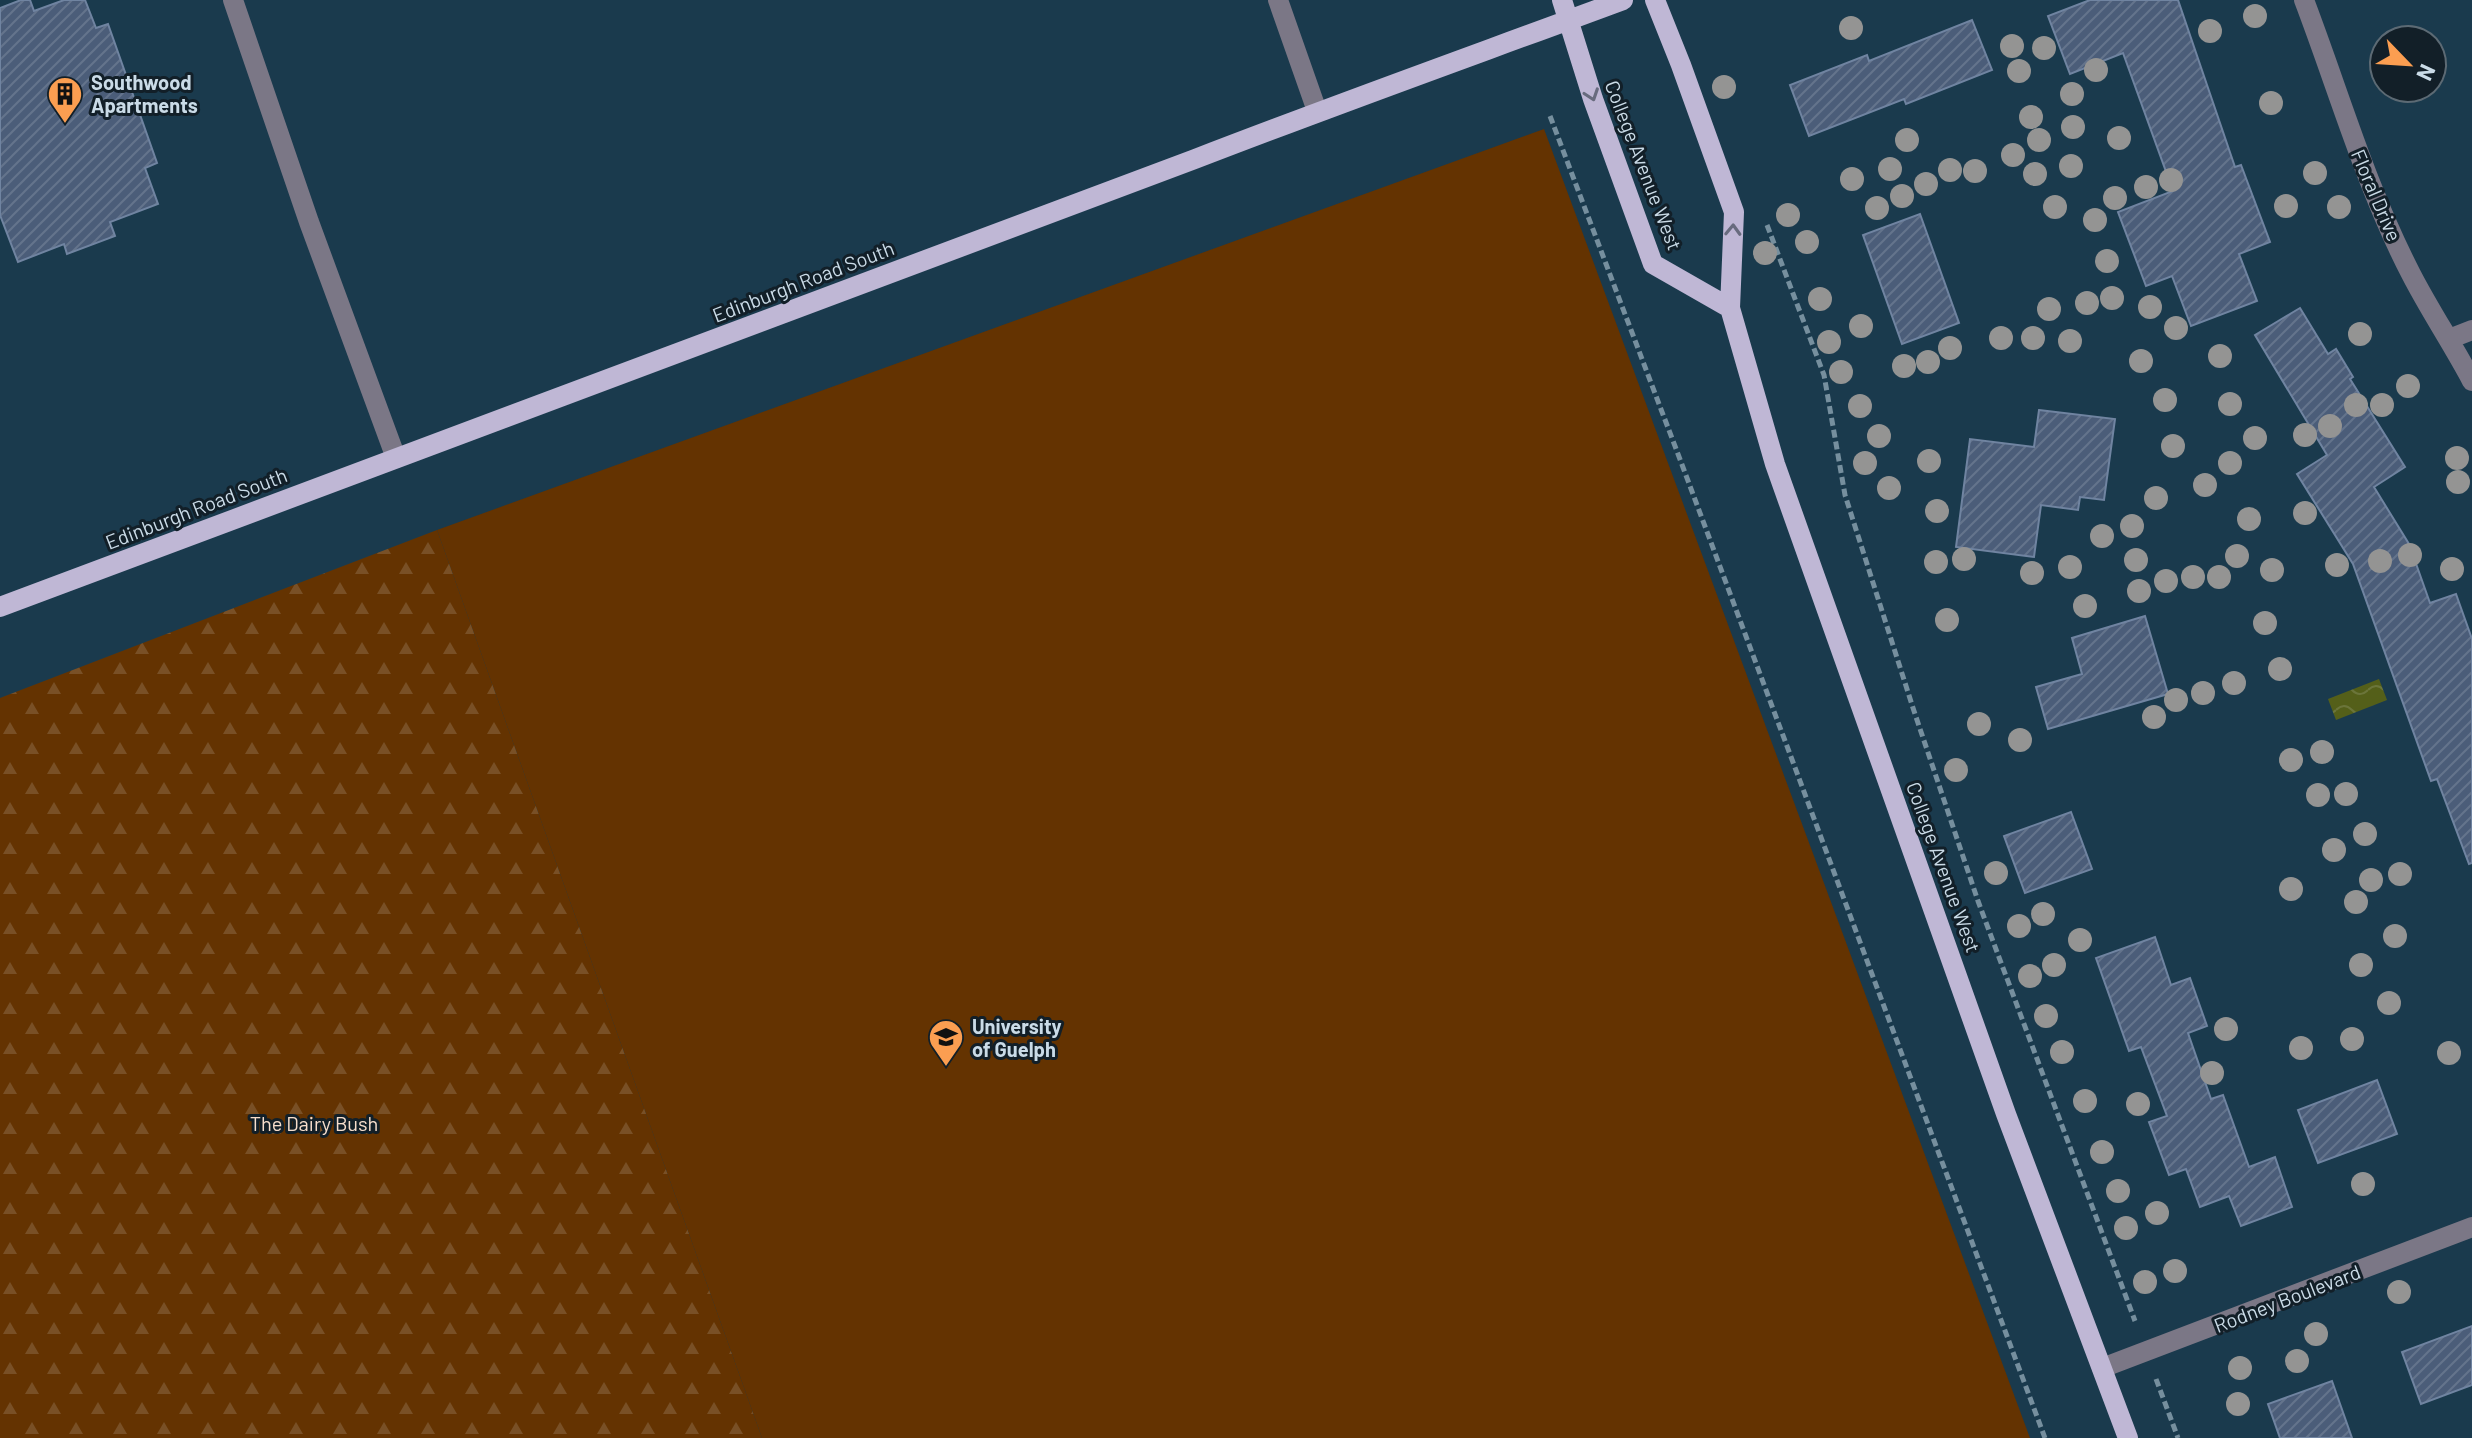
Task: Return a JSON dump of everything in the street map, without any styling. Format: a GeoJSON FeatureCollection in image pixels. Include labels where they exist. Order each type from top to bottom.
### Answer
{"type":"FeatureCollection","features":[{"type":"Feature","properties":{"kind":"main road","name":"College Avenue West"},"geometry":{"type":"LineString","coordinates":[[1562,0],[1653,264],[1730,308]]}},
{"type":"Feature","properties":{"kind":"main road","name":"Edinburgh Road South"},"geometry":{"type":"LineString","coordinates":[[0,607],[1166,171],[1317,111],[1623,0]]}},
{"type":"Feature","properties":{"kind":"main road","name":"College Avenue West"},"geometry":{"type":"LineString","coordinates":[[1655,0],[1734,212],[1730,308],[1775,464],[2006,1114],[2128,1438]]}},
{"type":"Feature","properties":{"kind":"street"},"geometry":{"type":"LineString","coordinates":[[233,0],[309,222],[396,458]]}},
{"type":"Feature","properties":{"kind":"street"},"geometry":{"type":"LineString","coordinates":[[1278,0],[1317,111]]}},
{"type":"Feature","properties":{"kind":"street","name":"Floral Drive"},"geometry":{"type":"LineString","coordinates":[[2304,0],[2348,124],[2387,221],[2411,274],[2472,381]]}},
{"type":"Feature","properties":{"kind":"street"},"geometry":{"type":"LineString","coordinates":[[2449,339],[2472,330]]}},
{"type":"Feature","properties":{"kind":"street","name":"Rodney Boulevard"},"geometry":{"type":"LineString","coordinates":[[2102,1368],[2472,1227]]}},
{"type":"Feature","properties":{"kind":"path"},"geometry":{"type":"LineString","coordinates":[[1550,116],[2045,1438]]}},
{"type":"Feature","properties":{"kind":"path"},"geometry":{"type":"LineString","coordinates":[[1764,216],[1824,375],[1845,495],[1973,886],[2178,1438]]}},
{"type":"Feature","properties":{"kind":"green space","name":"University of Guelph"},"geometry":{"type":"Polygon","coordinates":[[[1544,129],[2030,1438],[762,1438],[437,530],[1544,129]]]}},
{"type":"Feature","properties":{"kind":"green space","name":"The Dairy Bush"},"geometry":{"type":"Polygon","coordinates":[[[437,530],[762,1438],[0,1438],[0,698],[437,530]]]}},
{"type":"Feature","properties":{"kind":"water"},"geometry":{"type":"Polygon","coordinates":[[[2379,679],[2387,700],[2336,720],[2328,699],[2379,679]]]}},
{"type":"Feature","properties":{"kind":"building","name":"Southwood Apartments"},"geometry":{"type":"Polygon","coordinates":[[[30,0],[34,11],[64,0],[85,0],[96,28],[108,24],[157,163],[145,168],[158,204],[110,222],[115,236],[67,254],[64,244],[18,262],[0,215],[0,8],[30,0]]]}},
{"type":"Feature","properties":{"kind":"building"},"geometry":{"type":"Polygon","coordinates":[[[2090,0],[2178,0],[2235,167],[2241,165],[2270,242],[2239,254],[2257,301],[2191,326],[2172,276],[2146,286],[2118,212],[2173,191],[2123,53],[2070,74],[2048,16],[2090,0]]]}},
{"type":"Feature","properties":{"kind":"building"},"geometry":{"type":"Polygon","coordinates":[[[1972,20],[1992,70],[1906,104],[1904,99],[1809,136],[1790,85],[1867,55],[1869,61],[1972,20]]]}},
{"type":"Feature","properties":{"kind":"building"},"geometry":{"type":"Polygon","coordinates":[[[1920,214],[1959,323],[1902,344],[1863,235],[1920,214]]]}},
{"type":"Feature","properties":{"kind":"building"},"geometry":{"type":"Polygon","coordinates":[[[2300,308],[2328,354],[2336,349],[2353,377],[2350,379],[2405,467],[2374,487],[2409,544],[2430,603],[2456,594],[2472,639],[2472,863],[2469,864],[2437,779],[2431,781],[2353,564],[2297,474],[2327,455],[2255,335],[2300,308]]]}},
{"type":"Feature","properties":{"kind":"building"},"geometry":{"type":"Polygon","coordinates":[[[2039,410],[2115,419],[2104,500],[2080,497],[2078,510],[2041,505],[2034,557],[1956,547],[1970,439],[2034,447],[2039,410]]]}},
{"type":"Feature","properties":{"kind":"building"},"geometry":{"type":"Polygon","coordinates":[[[2145,616],[2168,694],[2048,729],[2036,687],[2082,674],[2072,638],[2145,616]]]}},
{"type":"Feature","properties":{"kind":"building"},"geometry":{"type":"Polygon","coordinates":[[[2071,812],[2092,869],[2025,893],[2004,836],[2071,812]]]}},
{"type":"Feature","properties":{"kind":"building"},"geometry":{"type":"Polygon","coordinates":[[[2155,937],[2171,985],[2190,978],[2207,1026],[2188,1033],[2211,1099],[2223,1095],[2249,1167],[2275,1157],[2292,1207],[2241,1226],[2229,1196],[2200,1207],[2186,1169],[2169,1175],[2149,1122],[2167,1116],[2141,1047],[2129,1051],[2096,958],[2155,937]]]}},
{"type":"Feature","properties":{"kind":"building"},"geometry":{"type":"Polygon","coordinates":[[[2377,1080],[2397,1134],[2318,1163],[2298,1110],[2377,1080]]]}},
{"type":"Feature","properties":{"kind":"building"},"geometry":{"type":"Polygon","coordinates":[[[2472,1326],[2472,1385],[2421,1404],[2402,1352],[2472,1326]]]}},
{"type":"Feature","properties":{"kind":"building"},"geometry":{"type":"Polygon","coordinates":[[[2332,1381],[2352,1438],[2280,1438],[2268,1404],[2332,1381]]]}},
{"type":"Feature","properties":{"kind":"place","name":"Southwood Apartments"},"geometry":{"type":"Point","coordinates":[65,125]}},
{"type":"Feature","properties":{"kind":"place","name":"University of Guelph"},"geometry":{"type":"Point","coordinates":[946,1068]}}]}
